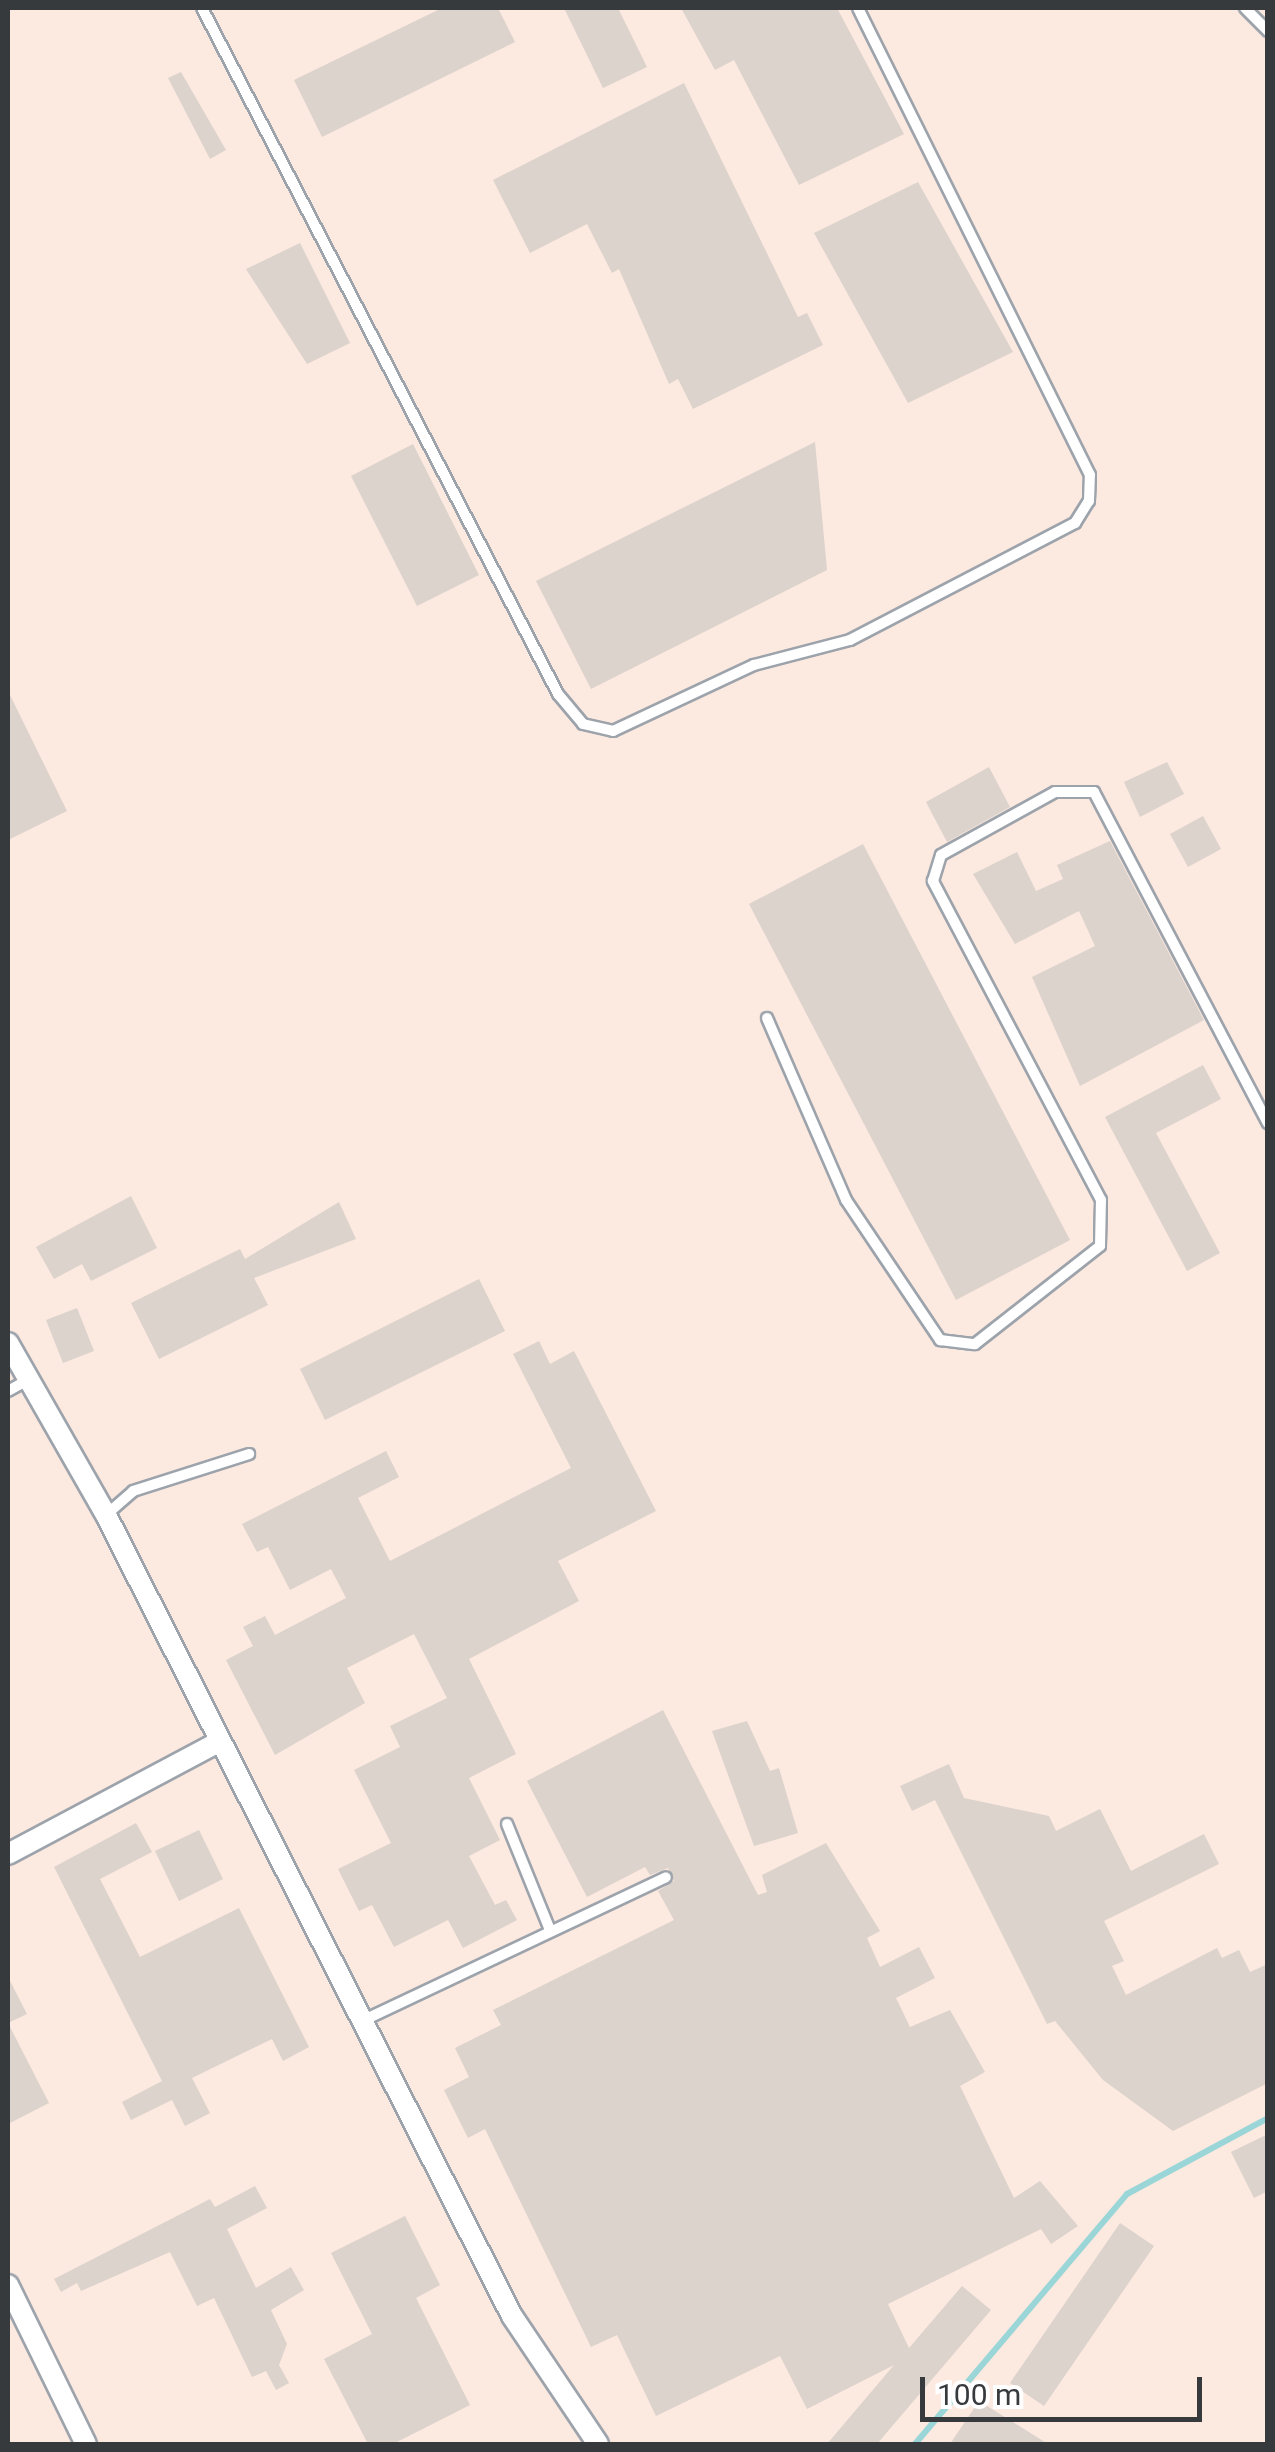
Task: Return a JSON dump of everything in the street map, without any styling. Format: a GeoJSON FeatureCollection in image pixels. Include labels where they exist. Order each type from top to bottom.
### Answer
{"type":"FeatureCollection","features":[{"type":"Feature","properties":{"kind":"street"},"geometry":{"type":"LineString","coordinates":[[8,1343],[106,1515],[356,2023],[512,2316],[598,2444]]}},
{"type":"Feature","properties":{"kind":"street"},"geometry":{"type":"LineString","coordinates":[[8,1854],[217,1743]]}},
{"type":"Feature","properties":{"kind":"street"},"geometry":{"type":"LineString","coordinates":[[8,2285],[86,2444]]}},
{"type":"Feature","properties":{"kind":"lane"},"geometry":{"type":"LineString","coordinates":[[202,8],[558,694],[583,724],[613,731],[774,657],[850,640],[1075,524],[1090,502],[1090,475],[858,8]]}},
{"type":"Feature","properties":{"kind":"lane"},"geometry":{"type":"LineString","coordinates":[[1246,8],[1268,31]]}},
{"type":"Feature","properties":{"kind":"lane"},"geometry":{"type":"LineString","coordinates":[[767,1018],[846,1200],[940,1340],[975,1344],[1100,1246],[1101,1200],[933,881],[941,855],[1055,792],[1094,792],[1268,1123]]}},
{"type":"Feature","properties":{"kind":"lane"},"geometry":{"type":"LineString","coordinates":[[8,1390],[29,1380]]}},
{"type":"Feature","properties":{"kind":"lane"},"geometry":{"type":"LineString","coordinates":[[106,1515],[133,1490],[250,1454]]}},
{"type":"Feature","properties":{"kind":"lane"},"geometry":{"type":"LineString","coordinates":[[507,1824],[550,1930]]}},
{"type":"Feature","properties":{"kind":"lane"},"geometry":{"type":"LineString","coordinates":[[356,2023],[666,1878]]}},
{"type":"Feature","properties":{"kind":"shaded area"},"geometry":{"type":"Polygon","coordinates":[[[8,8],[1267,8],[1267,2444],[8,2444],[8,8]]]}},
{"type":"Feature","properties":{"kind":"building"},"geometry":{"type":"Polygon","coordinates":[[[442,8],[498,8],[515,42],[322,137],[294,80],[442,8]]]}},
{"type":"Feature","properties":{"kind":"building"},"geometry":{"type":"Polygon","coordinates":[[[564,8],[618,8],[647,67],[603,88],[564,8]]]}},
{"type":"Feature","properties":{"kind":"building"},"geometry":{"type":"Polygon","coordinates":[[[681,8],[837,8],[904,134],[799,185],[734,60],[715,70],[681,8]]]}},
{"type":"Feature","properties":{"kind":"building"},"geometry":{"type":"Polygon","coordinates":[[[181,72],[226,150],[210,159],[168,78],[181,72]]]}},
{"type":"Feature","properties":{"kind":"building"},"geometry":{"type":"Polygon","coordinates":[[[684,83],[798,317],[807,313],[823,345],[693,409],[678,379],[669,384],[619,269],[612,273],[587,224],[530,253],[493,180],[684,83]]]}},
{"type":"Feature","properties":{"kind":"building"},"geometry":{"type":"Polygon","coordinates":[[[918,182],[1013,352],[908,403],[814,233],[918,182]]]}},
{"type":"Feature","properties":{"kind":"building"},"geometry":{"type":"Polygon","coordinates":[[[300,243],[350,343],[307,364],[246,269],[300,243]]]}},
{"type":"Feature","properties":{"kind":"building"},"geometry":{"type":"Polygon","coordinates":[[[815,442],[827,570],[591,689],[536,581],[815,442]]]}},
{"type":"Feature","properties":{"kind":"building"},"geometry":{"type":"Polygon","coordinates":[[[413,444],[479,575],[417,606],[351,476],[413,444]]]}},
{"type":"Feature","properties":{"kind":"building"},"geometry":{"type":"Polygon","coordinates":[[[8,691],[67,811],[8,840],[8,691]]]}},
{"type":"Feature","properties":{"kind":"building"},"geometry":{"type":"Polygon","coordinates":[[[1167,762],[1184,794],[1140,817],[1124,782],[1167,762]]]}},
{"type":"Feature","properties":{"kind":"building"},"geometry":{"type":"Polygon","coordinates":[[[989,767],[1010,807],[947,842],[926,802],[989,767]]]}},
{"type":"Feature","properties":{"kind":"building"},"geometry":{"type":"Polygon","coordinates":[[[1203,816],[1221,849],[1188,867],[1170,834],[1203,816]]]}},
{"type":"Feature","properties":{"kind":"building"},"geometry":{"type":"Polygon","coordinates":[[[1110,841],[1204,1020],[1080,1086],[1032,977],[1095,946],[1079,911],[1015,944],[973,874],[1017,852],[1036,891],[1063,879],[1057,865],[1110,841]]]}},
{"type":"Feature","properties":{"kind":"building"},"geometry":{"type":"Polygon","coordinates":[[[863,844],[1070,1240],[956,1300],[749,904],[863,844]]]}},
{"type":"Feature","properties":{"kind":"building"},"geometry":{"type":"Polygon","coordinates":[[[1203,1065],[1221,1099],[1156,1133],[1220,1253],[1187,1271],[1105,1117],[1203,1065]]]}},
{"type":"Feature","properties":{"kind":"building"},"geometry":{"type":"Polygon","coordinates":[[[131,1196],[157,1248],[91,1281],[82,1264],[54,1279],[36,1247],[131,1196]]]}},
{"type":"Feature","properties":{"kind":"building"},"geometry":{"type":"Polygon","coordinates":[[[339,1202],[356,1239],[254,1278],[268,1305],[159,1359],[131,1303],[240,1249],[245,1259],[339,1202]]]}},
{"type":"Feature","properties":{"kind":"building"},"geometry":{"type":"Polygon","coordinates":[[[479,1279],[505,1331],[325,1420],[300,1369],[479,1279]]]}},
{"type":"Feature","properties":{"kind":"building"},"geometry":{"type":"Polygon","coordinates":[[[77,1308],[94,1351],[63,1363],[46,1320],[77,1308]]]}},
{"type":"Feature","properties":{"kind":"building"},"geometry":{"type":"Polygon","coordinates":[[[539,1341],[550,1364],[574,1351],[656,1511],[558,1561],[579,1601],[469,1659],[516,1754],[469,1778],[500,1840],[469,1856],[495,1905],[506,1900],[517,1920],[463,1948],[448,1920],[394,1947],[372,1905],[359,1911],[338,1869],[391,1843],[354,1770],[400,1747],[390,1726],[447,1698],[414,1634],[347,1668],[365,1703],[275,1755],[226,1660],[253,1646],[243,1627],[265,1616],[275,1635],[346,1598],[331,1569],[290,1590],[268,1547],[257,1552],[242,1524],[386,1451],[399,1477],[358,1498],[390,1561],[571,1468],[513,1354],[539,1341]]]}},
{"type":"Feature","properties":{"kind":"building"},"geometry":{"type":"Polygon","coordinates":[[[663,1710],[758,1895],[767,1892],[762,1875],[826,1843],[880,1931],[867,1938],[880,1967],[919,1947],[935,1978],[896,1998],[910,2027],[950,2010],[985,2072],[960,2086],[1014,2198],[1040,2181],[1078,2226],[1051,2244],[1041,2229],[888,2304],[909,2348],[962,2286],[991,2310],[877,2444],[827,2444],[894,2365],[807,2409],[780,2356],[656,2416],[617,2335],[591,2347],[485,2129],[468,2138],[444,2090],[469,2077],[455,2048],[501,2025],[493,2010],[674,1920],[658,1891],[674,1881],[668,1868],[650,1875],[645,1867],[587,1897],[527,1781],[663,1710]]]}},
{"type":"Feature","properties":{"kind":"building"},"geometry":{"type":"Polygon","coordinates":[[[747,1721],[770,1771],[779,1768],[798,1833],[754,1846],[712,1731],[747,1721]]]}},
{"type":"Feature","properties":{"kind":"building"},"geometry":{"type":"Polygon","coordinates":[[[949,1764],[964,1798],[1049,1816],[1056,1831],[1100,1809],[1131,1871],[1204,1834],[1219,1864],[1104,1921],[1124,1961],[1112,1966],[1126,1995],[1217,1948],[1222,1958],[1239,1950],[1250,1972],[1268,1964],[1268,2083],[1173,2131],[1103,2080],[1055,2021],[1047,2024],[935,1800],[912,1811],[900,1786],[949,1764]]]}},
{"type":"Feature","properties":{"kind":"building"},"geometry":{"type":"Polygon","coordinates":[[[136,1823],[152,1852],[100,1879],[140,1957],[239,1908],[309,2047],[283,2061],[272,2039],[192,2078],[210,2113],[185,2126],[172,2100],[131,2120],[122,2102],[162,2081],[54,1867],[136,1823]]]}},
{"type":"Feature","properties":{"kind":"building"},"geometry":{"type":"Polygon","coordinates":[[[199,1830],[223,1879],[179,1901],[155,1851],[199,1830]]]}},
{"type":"Feature","properties":{"kind":"building"},"geometry":{"type":"Polygon","coordinates":[[[8,1977],[27,2014],[8,2023],[8,1977]]]}},
{"type":"Feature","properties":{"kind":"building"},"geometry":{"type":"Polygon","coordinates":[[[8,2023],[49,2103],[8,2124],[8,2023]]]}},
{"type":"Feature","properties":{"kind":"building"},"geometry":{"type":"Polygon","coordinates":[[[1268,2134],[1268,2191],[1254,2198],[1231,2152],[1268,2134]]]}},
{"type":"Feature","properties":{"kind":"building"},"geometry":{"type":"Polygon","coordinates":[[[255,2186],[267,2208],[227,2229],[256,2288],[291,2267],[304,2290],[271,2310],[287,2344],[279,2365],[289,2383],[276,2390],[266,2371],[252,2377],[214,2298],[197,2306],[170,2252],[81,2291],[77,2283],[61,2292],[54,2279],[210,2199],[215,2207],[255,2186]]]}},
{"type":"Feature","properties":{"kind":"building"},"geometry":{"type":"Polygon","coordinates":[[[405,2216],[440,2285],[416,2298],[470,2405],[393,2444],[368,2444],[324,2359],[372,2334],[331,2253],[405,2216]]]}},
{"type":"Feature","properties":{"kind":"building"},"geometry":{"type":"Polygon","coordinates":[[[1120,2223],[1154,2246],[1044,2406],[1010,2383],[1120,2223]]]}},
{"type":"Feature","properties":{"kind":"building"},"geometry":{"type":"Polygon","coordinates":[[[979,2401],[1048,2444],[950,2444],[979,2401]]]}},
{"type":"Feature","properties":{"kind":"waterway"},"geometry":{"type":"LineString","coordinates":[[915,2444],[1127,2194],[1268,2118]]}}]}
